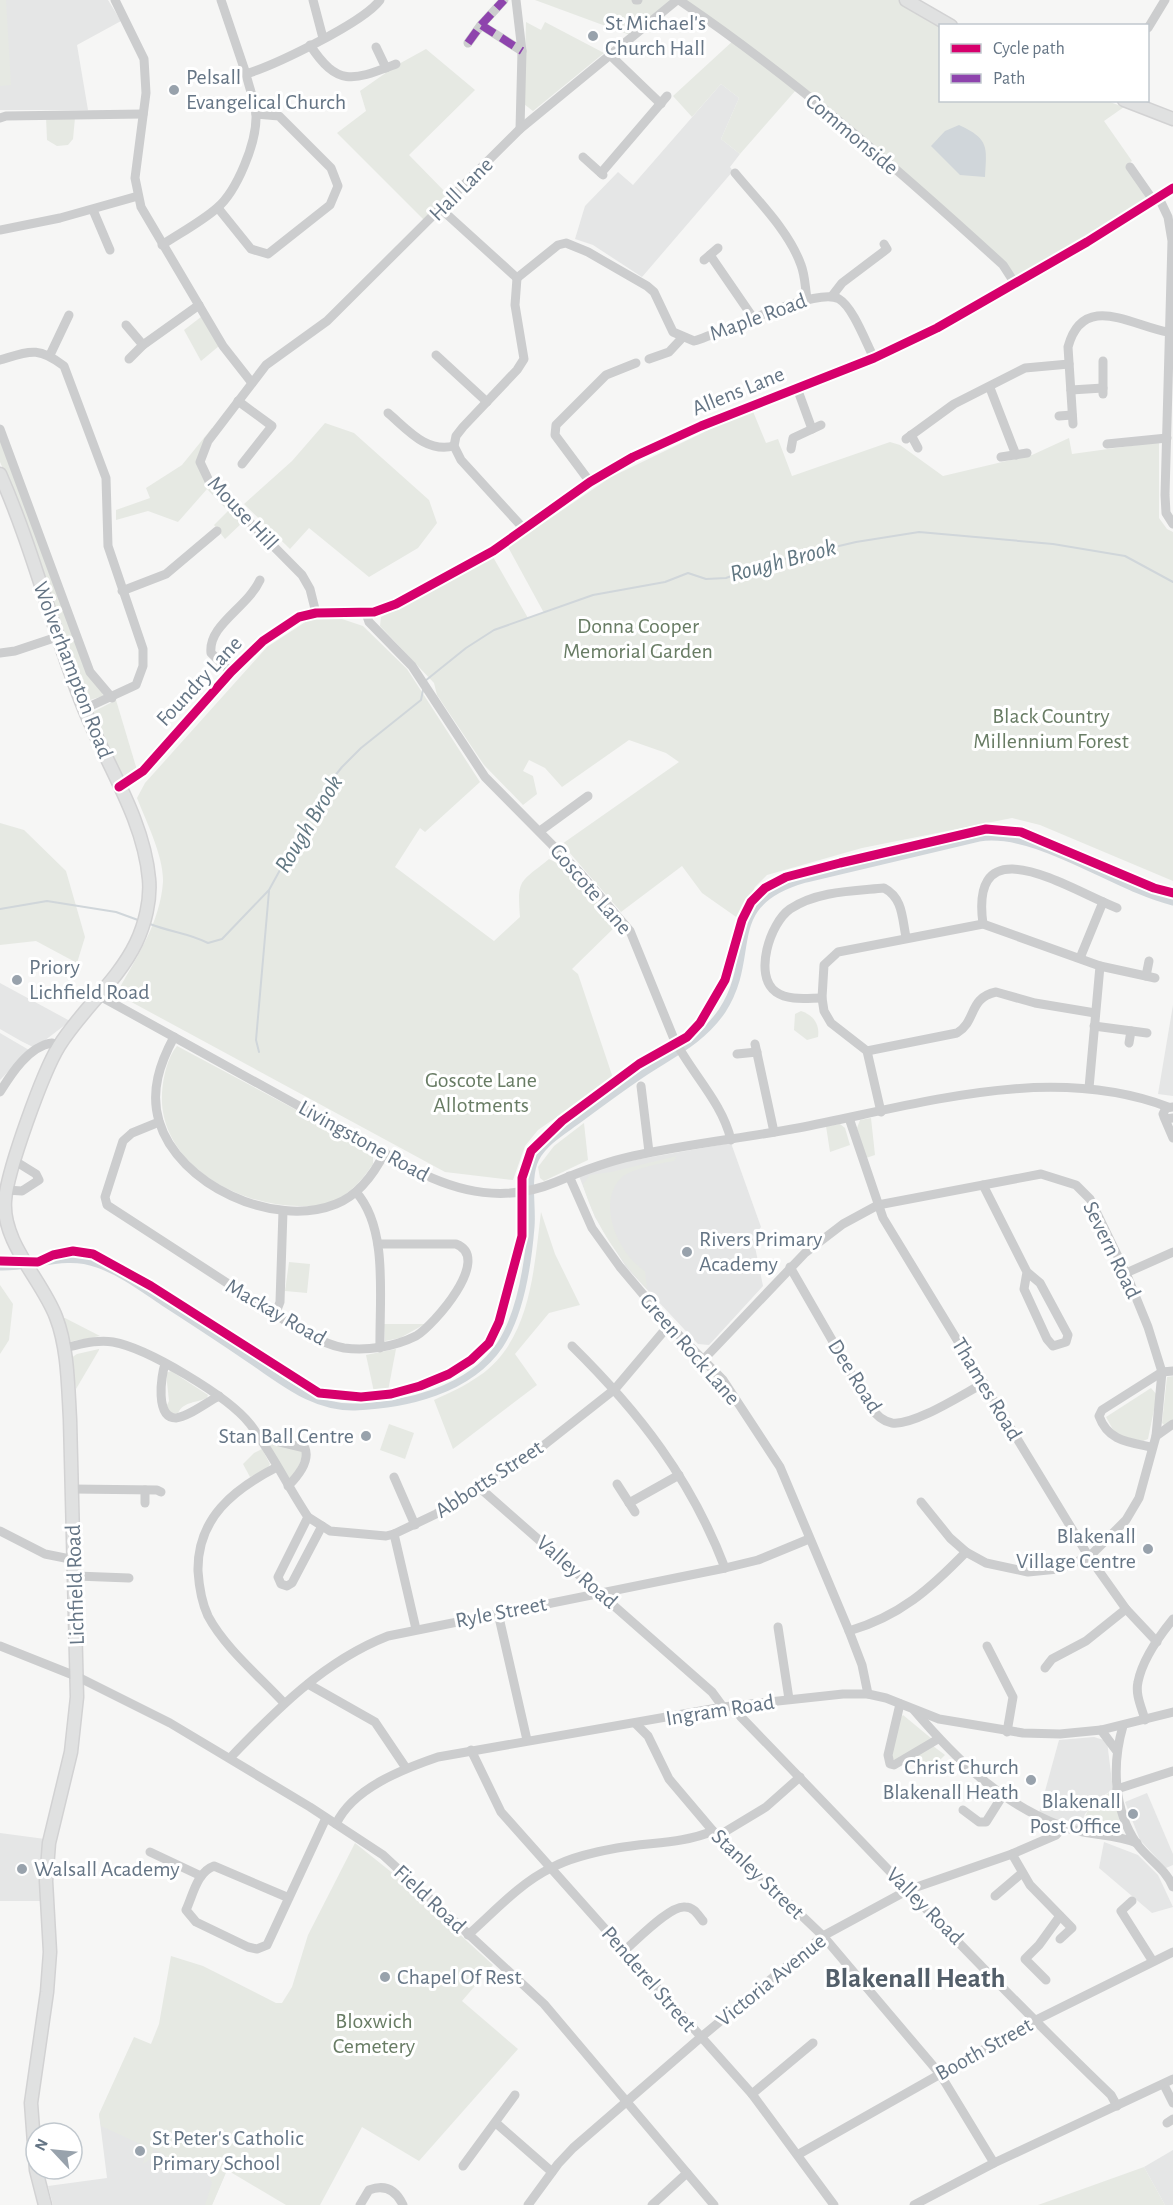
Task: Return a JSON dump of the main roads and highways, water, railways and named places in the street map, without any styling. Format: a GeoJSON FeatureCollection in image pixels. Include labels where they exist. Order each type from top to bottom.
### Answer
{"type":"FeatureCollection","features":[{"type":"Feature","properties":{"kind":"main road"},"geometry":{"type":"LineString","coordinates":[[906,0],[948,24]]}},
{"type":"Feature","properties":{"kind":"main road"},"geometry":{"type":"LineString","coordinates":[[1129,102],[1173,119]]}},
{"type":"Feature","properties":{"kind":"main road","name":"Wolverhampton Road"},"geometry":{"type":"LineString","coordinates":[[0,474],[28,546],[57,637],[84,710],[119,787],[145,854],[150,880],[147,912],[137,941],[124,965],[98,995]]}},
{"type":"Feature","properties":{"kind":"main road","name":"Lichfield Road"},"geometry":{"type":"LineString","coordinates":[[45,2205],[36,2170],[31,2103],[48,1982],[50,1952],[46,1881],[49,1843],[70,1752],[78,1677],[76,1576],[68,1390],[63,1348],[57,1320],[11,1232],[4,1197],[15,1161],[59,1046],[98,995]]}},
{"type":"Feature","properties":{"kind":"waterway","name":"Rough Brook"},"geometry":{"type":"LineString","coordinates":[[425,681],[466,648],[494,630],[593,595],[665,582],[688,573],[706,579],[726,578],[771,562],[856,542],[919,532],[1053,544],[1125,556],[1173,582]]}},
{"type":"Feature","properties":{"kind":"waterway","name":"Rough Brook"},"geometry":{"type":"LineString","coordinates":[[150,924],[208,943],[222,939],[269,890],[325,788],[361,748],[421,700],[423,690]]}},
{"type":"Feature","properties":{"kind":"waterway"},"geometry":{"type":"LineString","coordinates":[[0,1267],[61,1260],[97,1264],[123,1276],[290,1386],[314,1399],[327,1404],[355,1407],[415,1399],[454,1384],[471,1374],[487,1361],[507,1332],[518,1303],[528,1257],[531,1227],[531,1174],[539,1153],[558,1135],[706,1030],[722,1011],[733,990],[745,933],[751,916],[761,902],[779,889],[806,879],[979,838],[1002,838],[1026,842],[1051,851],[1126,885],[1173,902]]}},
{"type":"Feature","properties":{"kind":"waterway"},"geometry":{"type":"LineString","coordinates":[[259,1052],[256,1040],[269,891]]}},
{"type":"Feature","properties":{"kind":"waterway","name":"Rough Brook"},"geometry":{"type":"LineString","coordinates":[[0,909],[47,901],[116,912],[138,920]]}},
{"type":"Feature","properties":{"kind":"place","name":"St Michael's Church Hall"},"geometry":{"type":"Point","coordinates":[593,36]}},
{"type":"Feature","properties":{"kind":"place","name":"Pelsall Evangelical Church"},"geometry":{"type":"Point","coordinates":[174,90]}},
{"type":"Feature","properties":{"kind":"place","name":"Priory Lichfield Road"},"geometry":{"type":"Point","coordinates":[17,980]}},
{"type":"Feature","properties":{"kind":"place","name":"Rivers Primary Academy"},"geometry":{"type":"Point","coordinates":[687,1252]}},
{"type":"Feature","properties":{"kind":"place","name":"Stan Ball Centre"},"geometry":{"type":"Point","coordinates":[366,1436]}},
{"type":"Feature","properties":{"kind":"place","name":"Blakenall Village Centre"},"geometry":{"type":"Point","coordinates":[1148,1549]}},
{"type":"Feature","properties":{"kind":"place","name":"Christ Church Blakenall Heath"},"geometry":{"type":"Point","coordinates":[1031,1780]}},
{"type":"Feature","properties":{"kind":"place","name":"Blakenall Post Office"},"geometry":{"type":"Point","coordinates":[1133,1814]}},
{"type":"Feature","properties":{"kind":"place","name":"Walsall Academy"},"geometry":{"type":"Point","coordinates":[22,1869]}},
{"type":"Feature","properties":{"kind":"place","name":"Chapel Of Rest"},"geometry":{"type":"Point","coordinates":[385,1977]}},
{"type":"Feature","properties":{"kind":"place","name":"St Peter's Catholic Primary School"},"geometry":{"type":"Point","coordinates":[140,2151]}},
{"type":"Feature","properties":{"kind":"district","name":"Blakenall Heath"},"geometry":{"type":"Point","coordinates":[915,1979]}},
{"type":"Feature","properties":{"kind":"park label","name":"Donna Cooper Memorial Garden"},"geometry":{"type":"Point","coordinates":[638,638]}},
{"type":"Feature","properties":{"kind":"park label","name":"Black Country Millennium Forest"},"geometry":{"type":"Point","coordinates":[1051,728]}},
{"type":"Feature","properties":{"kind":"park label","name":"Goscote Lane Allotments"},"geometry":{"type":"Point","coordinates":[481,1092]}},
{"type":"Feature","properties":{"kind":"park label","name":"Bloxwich Cemetery"},"geometry":{"type":"Point","coordinates":[374,2034]}}]}
